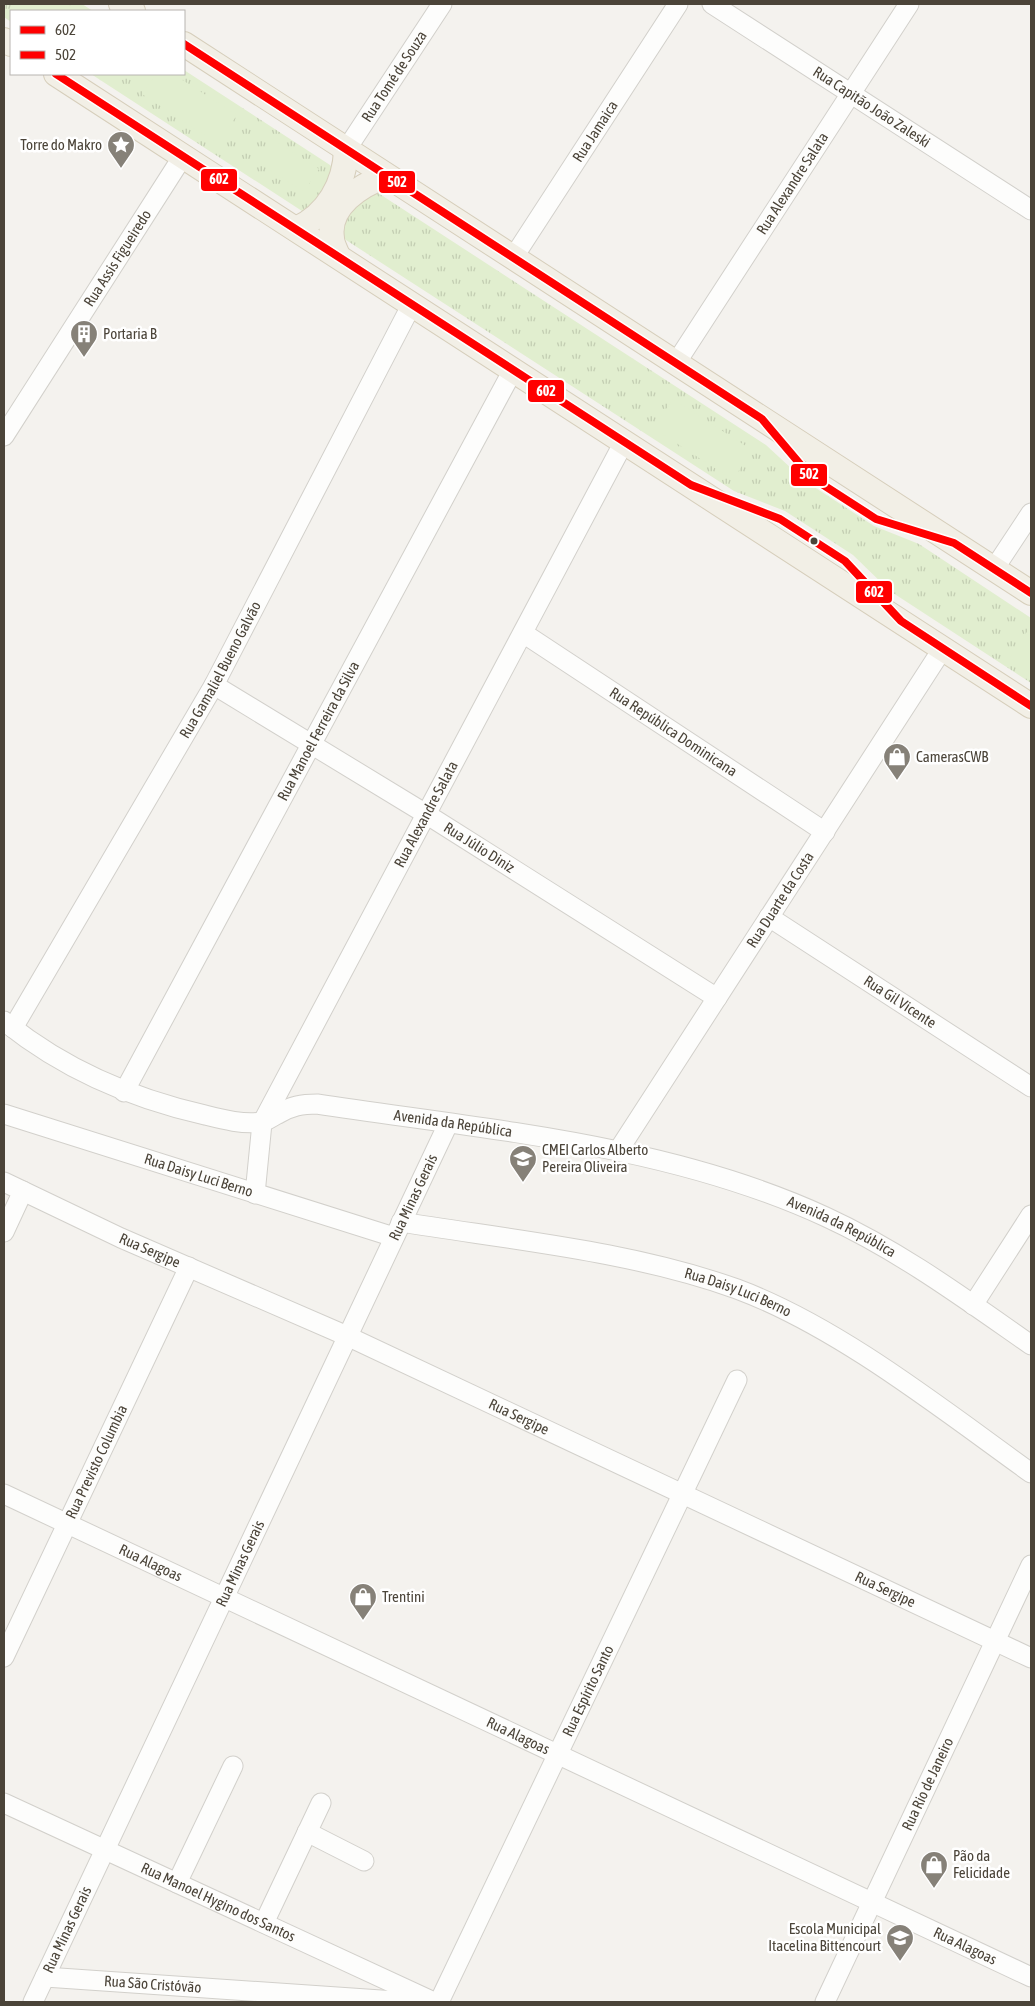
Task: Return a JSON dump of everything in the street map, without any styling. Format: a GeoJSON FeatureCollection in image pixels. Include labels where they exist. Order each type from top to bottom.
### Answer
{"type":"FeatureCollection","features":[{"type":"Feature","properties":{"kind":"main road"},"geometry":{"type":"LineString","coordinates":[[185,45],[1031,593]]}},
{"type":"Feature","properties":{"kind":"main road"},"geometry":{"type":"LineString","coordinates":[[58,75],[1031,706]]}},
{"type":"Feature","properties":{"kind":"main road"},"geometry":{"type":"LineString","coordinates":[[296,229],[310,223],[333,197],[341,183],[346,167],[346,150]]}},
{"type":"Feature","properties":{"kind":"main road"},"geometry":{"type":"LineString","coordinates":[[338,256],[332,238],[332,223],[354,191],[367,183],[386,176]]}},
{"type":"Feature","properties":{"kind":"street","name":"Rua Tomé de Souza"},"geometry":{"type":"LineString","coordinates":[[346,150],[442,4]]}},
{"type":"Feature","properties":{"kind":"street","name":"Rua Jamaica"},"geometry":{"type":"LineString","coordinates":[[513,258],[678,4]]}},
{"type":"Feature","properties":{"kind":"street","name":"Rua Capitão João Zaleski"},"geometry":{"type":"LineString","coordinates":[[712,4],[1031,210]]}},
{"type":"Feature","properties":{"kind":"street","name":"Rua Alexandre Salata"},"geometry":{"type":"LineString","coordinates":[[676,364],[909,4]]}},
{"type":"Feature","properties":{"kind":"street","name":"Rua Assis Figueiredo"},"geometry":{"type":"LineString","coordinates":[[4,436],[183,156]]}},
{"type":"Feature","properties":{"kind":"street","name":"Rua Gamaliel Bueno Galvão"},"geometry":{"type":"LineString","coordinates":[[9,1024],[214,685],[412,304]]}},
{"type":"Feature","properties":{"kind":"street","name":"Rua Manoel Ferreira da Silva"},"geometry":{"type":"LineString","coordinates":[[124,1092],[513,370]]}},
{"type":"Feature","properties":{"kind":"street","name":"Rua Alexandre Salata"},"geometry":{"type":"LineString","coordinates":[[255,1194],[262,1122],[624,442]]}},
{"type":"Feature","properties":{"kind":"street"},"geometry":{"type":"LineString","coordinates":[[994,569],[1031,513]]}},
{"type":"Feature","properties":{"kind":"street","name":"Rua República Dominicana"},"geometry":{"type":"LineString","coordinates":[[523,633],[824,832]]}},
{"type":"Feature","properties":{"kind":"street","name":"Rua Duarte da Costa"},"geometry":{"type":"LineString","coordinates":[[618,1151],[943,648]]}},
{"type":"Feature","properties":{"kind":"street","name":"Rua Júlio Diniz"},"geometry":{"type":"LineString","coordinates":[[214,685],[426,814],[717,998]]}},
{"type":"Feature","properties":{"kind":"street","name":"Rua Gil Vicente"},"geometry":{"type":"LineString","coordinates":[[769,917],[1031,1088]]}},
{"type":"Feature","properties":{"kind":"street"},"geometry":{"type":"LineString","coordinates":[[9,1024],[70,1065],[124,1092],[184,1110],[227,1119],[262,1122]]}},
{"type":"Feature","properties":{"kind":"street","name":"Avenida da República"},"geometry":{"type":"LineString","coordinates":[[262,1122],[288,1108],[303,1104],[448,1124],[618,1151],[709,1174],[795,1203],[889,1249],[1031,1345]]}},
{"type":"Feature","properties":{"kind":"street","name":"Rua Daisy Luci Berno"},"geometry":{"type":"LineString","coordinates":[[4,1114],[255,1194],[397,1230],[610,1256],[695,1275],[739,1290],[819,1329],[866,1358],[1031,1473]]}},
{"type":"Feature","properties":{"kind":"street","name":"Rua Minas Gerais"},"geometry":{"type":"LineString","coordinates":[[33,2002],[448,1124]]}},
{"type":"Feature","properties":{"kind":"street","name":"Rua Sergipe"},"geometry":{"type":"LineString","coordinates":[[4,1182],[107,1232],[347,1336],[1031,1658]]}},
{"type":"Feature","properties":{"kind":"street"},"geometry":{"type":"LineString","coordinates":[[4,1232],[23,1191]]}},
{"type":"Feature","properties":{"kind":"street"},"geometry":{"type":"LineString","coordinates":[[973,1305],[1031,1215]]}},
{"type":"Feature","properties":{"kind":"street","name":"Rua Previsto Columbia"},"geometry":{"type":"LineString","coordinates":[[4,1657],[188,1267]]}},
{"type":"Feature","properties":{"kind":"street","name":"Rua Espírito Santo"},"geometry":{"type":"LineString","coordinates":[[439,2002],[736,1380]]}},
{"type":"Feature","properties":{"kind":"street","name":"Rua Alagoas"},"geometry":{"type":"LineString","coordinates":[[4,1494],[1031,1977]]}},
{"type":"Feature","properties":{"kind":"street","name":"Rua Rio de Janeiro"},"geometry":{"type":"LineString","coordinates":[[824,2002],[1031,1565]]}},
{"type":"Feature","properties":{"kind":"street"},"geometry":{"type":"LineString","coordinates":[[177,1883],[233,1766]]}},
{"type":"Feature","properties":{"kind":"street","name":"Rua Manoel Hygino dos Santos"},"geometry":{"type":"LineString","coordinates":[[4,1803],[434,2002]]}},
{"type":"Feature","properties":{"kind":"street"},"geometry":{"type":"LineString","coordinates":[[264,1923],[321,1803]]}},
{"type":"Feature","properties":{"kind":"street"},"geometry":{"type":"LineString","coordinates":[[307,1832],[364,1861]]}},
{"type":"Feature","properties":{"kind":"street","name":"Rua São Cristóvão"},"geometry":{"type":"LineString","coordinates":[[45,1977],[410,2002]]}},
{"type":"Feature","properties":{"kind":"green space"},"geometry":{"type":"Polygon","coordinates":[[[4,4],[82,4],[91,10],[10,10],[10,21],[4,17],[4,4]]]}},
{"type":"Feature","properties":{"kind":"green space"},"geometry":{"type":"Polygon","coordinates":[[[21,4],[64,4],[74,6],[73,10],[33,10],[28,5],[21,4]]]}},
{"type":"Feature","properties":{"kind":"green space"},"geometry":{"type":"Polygon","coordinates":[[[185,71],[330,165],[333,170],[332,179],[309,211],[302,211],[93,75],[185,75],[185,71]]]}},
{"type":"Feature","properties":{"kind":"green space"},"geometry":{"type":"Polygon","coordinates":[[[155,75],[175,75],[237,115],[218,144],[142,94],[155,75]]]}},
{"type":"Feature","properties":{"kind":"green space"},"geometry":{"type":"Polygon","coordinates":[[[271,138],[319,169],[304,192],[256,161],[271,138]]]}},
{"type":"Feature","properties":{"kind":"green space"},"geometry":{"type":"Polygon","coordinates":[[[375,191],[766,445],[805,481],[874,526],[919,544],[1031,618],[1031,683],[890,591],[853,555],[785,511],[734,491],[346,240],[341,234],[341,226],[361,196],[375,191]]]}},
{"type":"Feature","properties":{"kind":"green space"},"geometry":{"type":"Polygon","coordinates":[[[673,399],[752,450],[733,480],[653,428],[673,399]]]}},
{"type":"Feature","properties":{"kind":"green space"},"geometry":{"type":"Polygon","coordinates":[[[1031,628],[1031,672],[1010,658],[1031,628]]]}},
{"type":"Feature","properties":{"kind":"transit line","name":"502"},"geometry":{"type":"LineString","coordinates":[[185,45],[762,419],[811,477],[876,519],[954,543],[1031,593]]}},
{"type":"Feature","properties":{"kind":"transit line","name":"602"},"geometry":{"type":"LineString","coordinates":[[58,75],[691,485],[780,519],[845,561],[901,621],[1031,706]]}},
{"type":"Feature","properties":{"kind":"place","name":"Torre do Makro"},"geometry":{"type":"Point","coordinates":[121,169]}},
{"type":"Feature","properties":{"kind":"place","name":"Portaria B"},"geometry":{"type":"Point","coordinates":[84,358]}},
{"type":"Feature","properties":{"kind":"place","name":"CamerasCWB"},"geometry":{"type":"Point","coordinates":[897,781]}},
{"type":"Feature","properties":{"kind":"place","name":"CMEI Carlos Alberto Pereira Oliveira"},"geometry":{"type":"Point","coordinates":[523,1183]}},
{"type":"Feature","properties":{"kind":"place","name":"Trentini"},"geometry":{"type":"Point","coordinates":[363,1621]}},
{"type":"Feature","properties":{"kind":"place","name":"Pão da Felicidade"},"geometry":{"type":"Point","coordinates":[934,1889]}},
{"type":"Feature","properties":{"kind":"place","name":"Escola Municipal Itacelina Bittencourt"},"geometry":{"type":"Point","coordinates":[900,1962]}}]}
